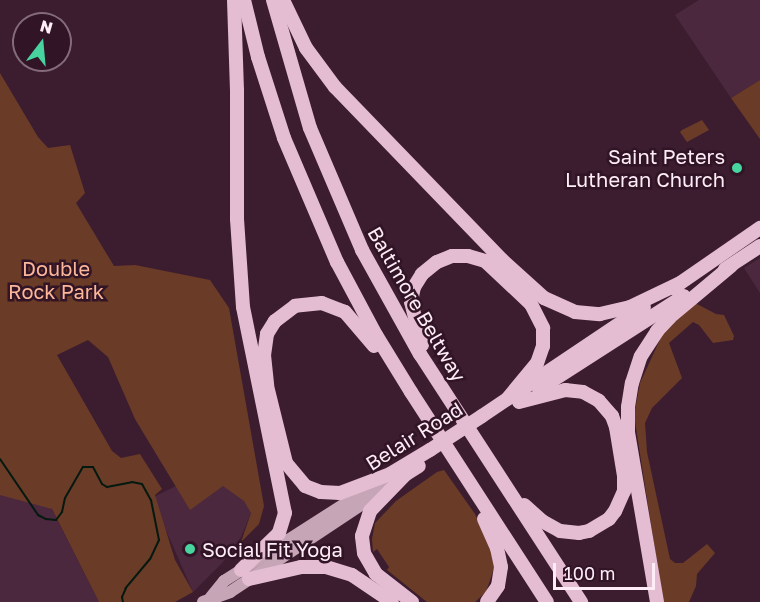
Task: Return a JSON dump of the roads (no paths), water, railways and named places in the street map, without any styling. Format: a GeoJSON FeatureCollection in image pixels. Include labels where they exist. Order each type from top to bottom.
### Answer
{"type":"FeatureCollection","features":[{"type":"Feature","properties":{"kind":"highway"},"geometry":{"type":"LineString","coordinates":[[234,0],[237,219],[243,307],[285,513],[279,533],[245,574]]}},
{"type":"Feature","properties":{"kind":"highway"},"geometry":{"type":"LineString","coordinates":[[244,0],[271,100],[312,210],[357,300],[411,392],[547,602]]}},
{"type":"Feature","properties":{"kind":"highway","name":"Baltimore Beltway"},"geometry":{"type":"LineString","coordinates":[[273,0],[298,94],[330,180],[381,287],[492,468],[581,602]]}},
{"type":"Feature","properties":{"kind":"highway"},"geometry":{"type":"LineString","coordinates":[[283,0],[306,48],[334,87],[502,260],[544,298],[575,312],[600,314],[630,307],[680,283]]}},
{"type":"Feature","properties":{"kind":"highway","name":"Belair Road"},"geometry":{"type":"LineString","coordinates":[[390,474],[432,453],[484,420],[760,228]]}},
{"type":"Feature","properties":{"kind":"highway","name":"Belair Road"},"geometry":{"type":"LineString","coordinates":[[514,400],[760,246]]}},
{"type":"Feature","properties":{"kind":"highway"},"geometry":{"type":"LineString","coordinates":[[434,375],[413,317],[411,302],[414,287],[422,274],[437,262],[460,255],[476,258],[494,267],[531,304],[543,328],[543,346],[537,363],[514,400]]}},
{"type":"Feature","properties":{"kind":"highway"},"geometry":{"type":"LineString","coordinates":[[657,602],[628,432],[628,407],[632,383],[641,356],[657,331],[670,317],[731,266]]}},
{"type":"Feature","properties":{"kind":"highway"},"geometry":{"type":"LineString","coordinates":[[390,474],[354,488],[330,494],[313,490],[297,480],[286,463],[267,386],[264,355],[267,334],[275,321],[295,306],[322,303],[338,308],[352,319],[411,392]]}},
{"type":"Feature","properties":{"kind":"highway"},"geometry":{"type":"LineString","coordinates":[[492,468],[530,511],[560,531],[590,531],[609,519],[620,502],[624,476],[616,428],[612,416],[599,401],[583,392],[565,390],[514,400]]}},
{"type":"Feature","properties":{"kind":"highway","name":"Belair Road"},"geometry":{"type":"LineString","coordinates":[[406,474],[432,453]]}},
{"type":"Feature","properties":{"kind":"highway"},"geometry":{"type":"LineString","coordinates":[[406,474],[370,511],[364,528],[362,544],[376,573],[412,602]]}},
{"type":"Feature","properties":{"kind":"highway"},"geometry":{"type":"LineString","coordinates":[[463,474],[493,536],[500,557],[498,586],[487,602]]}},
{"type":"Feature","properties":{"kind":"highway"},"geometry":{"type":"LineString","coordinates":[[245,574],[301,567],[326,567],[352,575],[392,602]]}},
{"type":"Feature","properties":{"kind":"main road","name":"Belair Road"},"geometry":{"type":"LineString","coordinates":[[207,600],[230,592],[245,574],[390,474]]}},
{"type":"Feature","properties":{"kind":"main road","name":"Belair Road"},"geometry":{"type":"LineString","coordinates":[[245,574],[406,474]]}},
{"type":"Feature","properties":{"kind":"waterway"},"geometry":{"type":"LineString","coordinates":[[0,459],[38,515],[46,519],[56,520],[62,512],[65,498],[83,467],[93,467],[102,484],[107,487],[132,482],[142,484],[151,500],[159,540],[150,559],[126,588],[122,597],[123,602]]}},
{"type":"Feature","properties":{"kind":"place","name":"Saint Peters Lutheran Church"},"geometry":{"type":"Point","coordinates":[737,168]}},
{"type":"Feature","properties":{"kind":"place","name":"Social Fit Yoga"},"geometry":{"type":"Point","coordinates":[190,549]}},
{"type":"Feature","properties":{"kind":"park label","name":"Double Rock Park"},"geometry":{"type":"Point","coordinates":[56,280]}}]}
